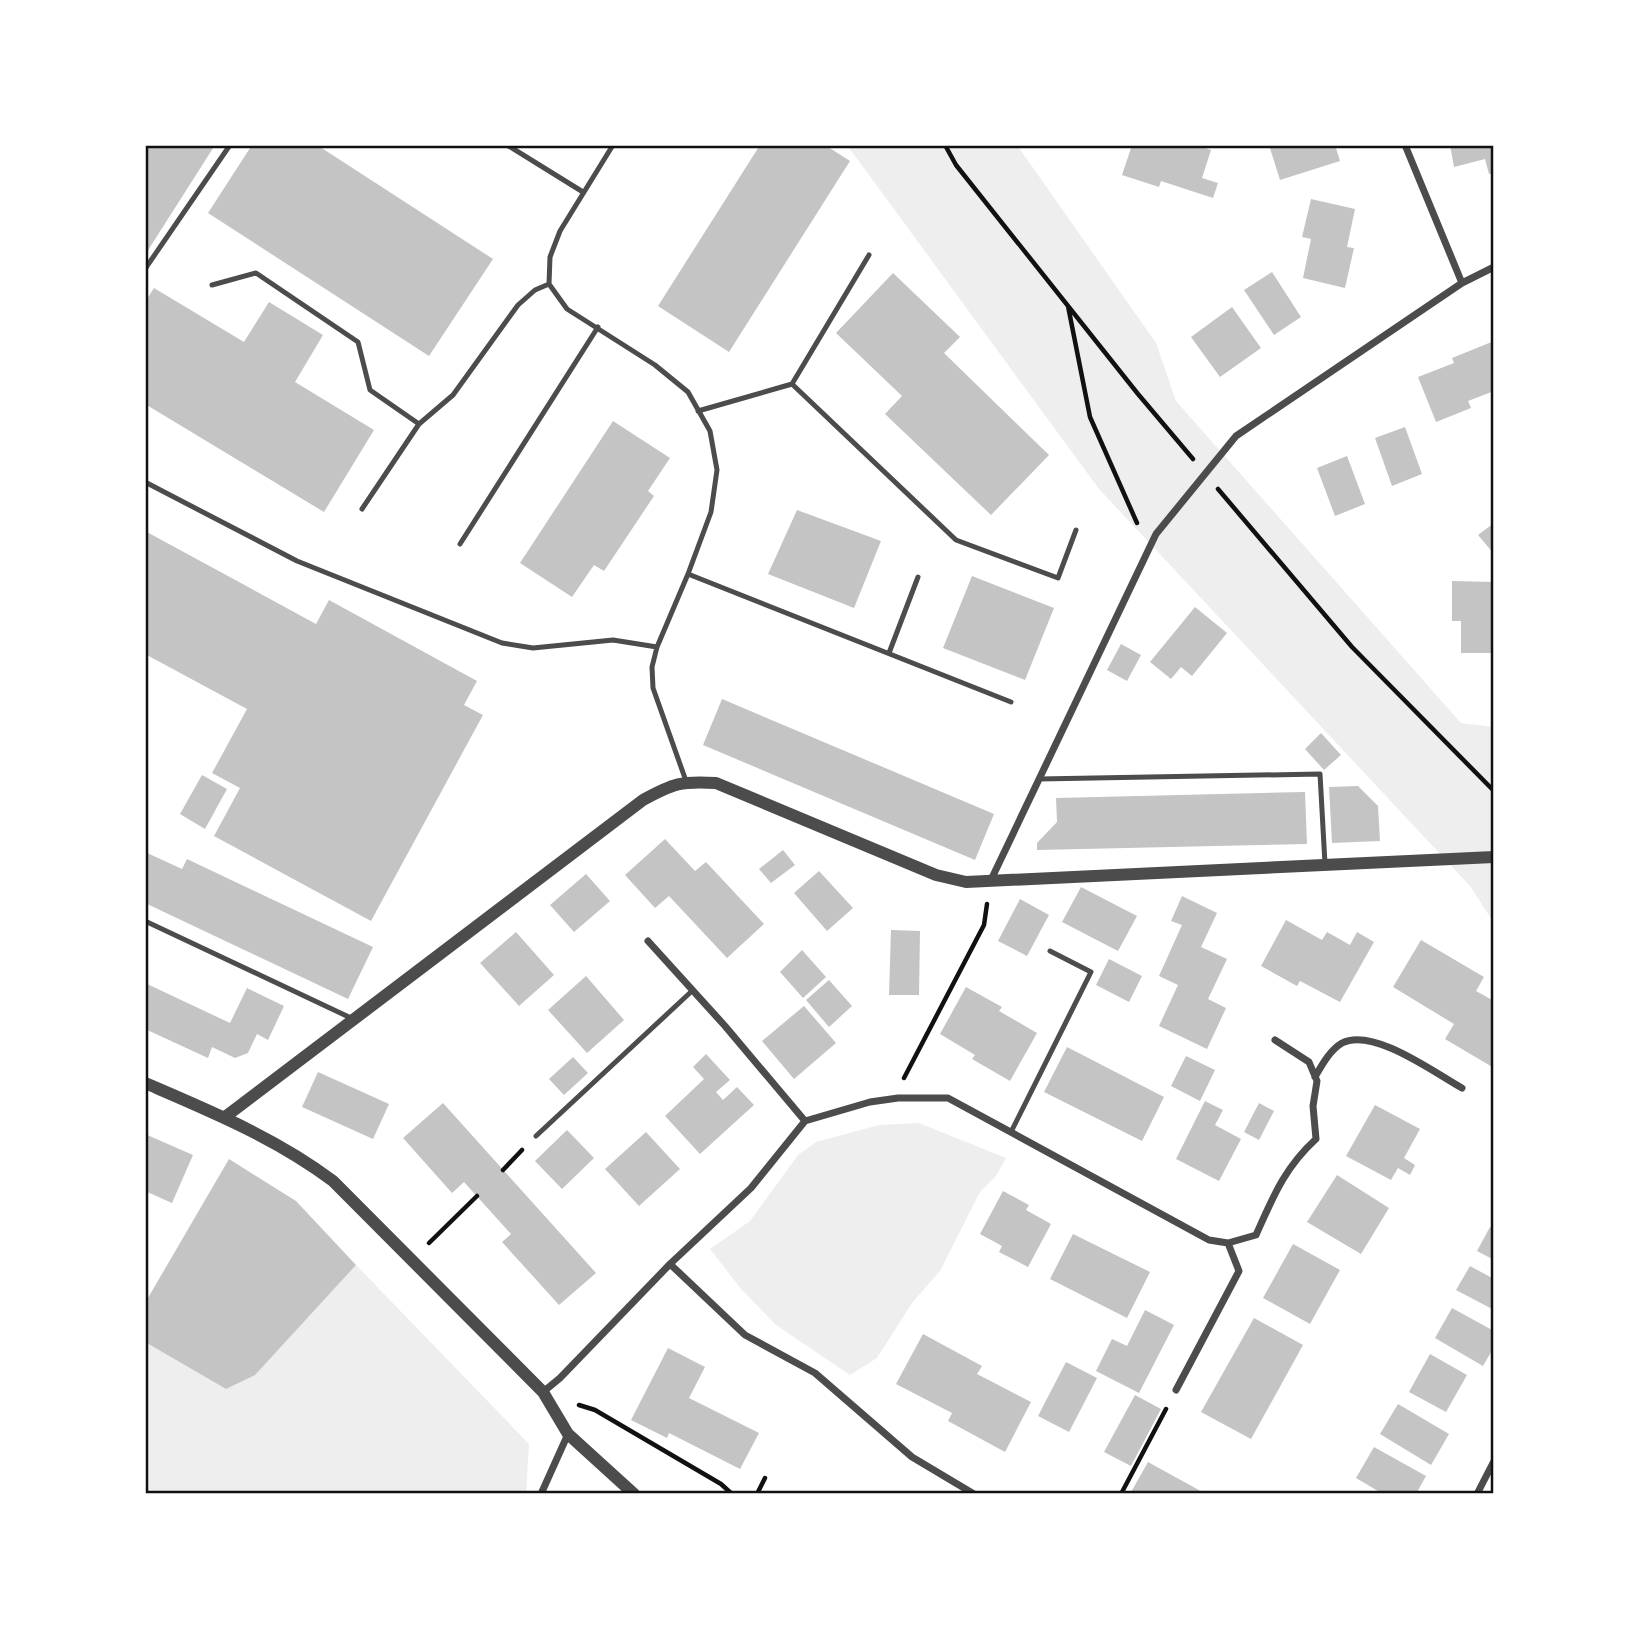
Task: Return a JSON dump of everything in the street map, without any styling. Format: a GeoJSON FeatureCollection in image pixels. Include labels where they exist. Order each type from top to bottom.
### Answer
{"type":"FeatureCollection","features":[{"type":"Feature","properties":{"kind":"street"},"geometry":{"type":"LineString","coordinates":[[1405,145],[1462,283]]}},
{"type":"Feature","properties":{"kind":"street"},"geometry":{"type":"LineString","coordinates":[[990,882],[1156,534],[1236,436],[1462,283],[1494,267]]}},
{"type":"Feature","properties":{"kind":"street"},"geometry":{"type":"LineString","coordinates":[[225,1118],[643,800],[664,788],[686,781],[716,783],[936,875],[966,882],[1494,857]]}},
{"type":"Feature","properties":{"kind":"street"},"geometry":{"type":"LineString","coordinates":[[648,941],[805,1121]]}},
{"type":"Feature","properties":{"kind":"street"},"geometry":{"type":"LineString","coordinates":[[1315,1077],[1326,1059],[1342,1043],[1362,1039],[1386,1046],[1462,1088]]}},
{"type":"Feature","properties":{"kind":"street"},"geometry":{"type":"LineString","coordinates":[[543,1392],[560,1378],[670,1264],[751,1188],[805,1121],[870,1102],[898,1098],[948,1098],[1209,1240],[1228,1243],[1256,1235],[1279,1182],[1298,1155],[1316,1139],[1313,1106],[1317,1081],[1309,1062],[1275,1040]]}},
{"type":"Feature","properties":{"kind":"street"},"geometry":{"type":"LineString","coordinates":[[145,1083],[225,1118],[302,1158],[333,1181],[543,1392],[568,1434],[634,1494]]}},
{"type":"Feature","properties":{"kind":"street"},"geometry":{"type":"LineString","coordinates":[[1176,1390],[1239,1271],[1228,1243]]}},
{"type":"Feature","properties":{"kind":"street"},"geometry":{"type":"LineString","coordinates":[[670,1264],[745,1335],[815,1373],[912,1457],[974,1494]]}},
{"type":"Feature","properties":{"kind":"street"},"geometry":{"type":"LineString","coordinates":[[541,1494],[568,1434]]}},
{"type":"Feature","properties":{"kind":"street"},"geometry":{"type":"LineString","coordinates":[[1477,1494],[1494,1461]]}},
{"type":"Feature","properties":{"kind":"lane"},"geometry":{"type":"LineString","coordinates":[[145,269],[230,145]]}},
{"type":"Feature","properties":{"kind":"lane"},"geometry":{"type":"LineString","coordinates":[[507,145],[583,192]]}},
{"type":"Feature","properties":{"kind":"lane"},"geometry":{"type":"LineString","coordinates":[[613,145],[560,231],[550,257],[550,284],[567,310],[655,365],[688,392],[710,431],[717,470],[711,512],[657,647],[652,667],[653,688],[686,781]]}},
{"type":"Feature","properties":{"kind":"lane"},"geometry":{"type":"LineString","coordinates":[[698,411],[792,384],[869,255]]}},
{"type":"Feature","properties":{"kind":"lane"},"geometry":{"type":"LineString","coordinates":[[212,285],[257,273],[358,342],[370,390],[419,424]]}},
{"type":"Feature","properties":{"kind":"lane"},"geometry":{"type":"LineString","coordinates":[[362,509],[419,424],[453,395],[518,305],[535,290],[550,284]]}},
{"type":"Feature","properties":{"kind":"lane"},"geometry":{"type":"LineString","coordinates":[[460,544],[572,372],[598,327]]}},
{"type":"Feature","properties":{"kind":"lane"},"geometry":{"type":"LineString","coordinates":[[792,384],[956,540],[1058,578],[1076,530]]}},
{"type":"Feature","properties":{"kind":"lane"},"geometry":{"type":"LineString","coordinates":[[145,482],[297,561],[502,643],[533,648],[613,640],[657,647]]}},
{"type":"Feature","properties":{"kind":"lane"},"geometry":{"type":"LineString","coordinates":[[688,574],[1011,702]]}},
{"type":"Feature","properties":{"kind":"lane"},"geometry":{"type":"LineString","coordinates":[[889,653],[918,577]]}},
{"type":"Feature","properties":{"kind":"lane"},"geometry":{"type":"LineString","coordinates":[[1040,779],[1320,774],[1325,865]]}},
{"type":"Feature","properties":{"kind":"lane"},"geometry":{"type":"LineString","coordinates":[[145,920],[353,1018]]}},
{"type":"Feature","properties":{"kind":"lane"},"geometry":{"type":"LineString","coordinates":[[1011,1132],[1091,972],[1051,951]]}},
{"type":"Feature","properties":{"kind":"lane"},"geometry":{"type":"LineString","coordinates":[[536,1136],[693,990]]}},
{"type":"Feature","properties":{"kind":"path"},"geometry":{"type":"LineString","coordinates":[[1067,305],[1090,417],[1148,550]]}},
{"type":"Feature","properties":{"kind":"path"},"geometry":{"type":"LineString","coordinates":[[898,1098],[906,1071],[984,925],[990,882]]}},
{"type":"Feature","properties":{"kind":"path"},"geometry":{"type":"LineString","coordinates":[[503,1170],[536,1136]]}},
{"type":"Feature","properties":{"kind":"path"},"geometry":{"type":"LineString","coordinates":[[412,1261],[477,1196]]}},
{"type":"Feature","properties":{"kind":"path"},"geometry":{"type":"LineString","coordinates":[[1121,1494],[1176,1390]]}},
{"type":"Feature","properties":{"kind":"path"},"geometry":{"type":"LineString","coordinates":[[543,1392],[594,1410],[732,1494]]}},
{"type":"Feature","properties":{"kind":"path"},"geometry":{"type":"LineString","coordinates":[[757,1494],[765,1478]]}},
{"type":"Feature","properties":{"kind":"shaded area"},"geometry":{"type":"Polygon","coordinates":[[[847,145],[1017,145],[1156,343],[1176,401],[1461,723],[1494,727],[1494,923],[1470,886],[1099,489],[847,145]]]}},
{"type":"Feature","properties":{"kind":"shaded area"},"geometry":{"type":"Polygon","coordinates":[[[919,1123],[1006,1158],[996,1176],[980,1192],[940,1271],[912,1303],[877,1358],[850,1375],[776,1325],[742,1290],[710,1249],[750,1221],[798,1155],[816,1142],[879,1125],[919,1123]]]}},
{"type":"Feature","properties":{"kind":"shaded area"},"geometry":{"type":"Polygon","coordinates":[[[356,1265],[529,1444],[526,1494],[145,1494],[145,1342],[226,1389],[255,1374],[356,1265]]]}},
{"type":"Feature","properties":{"kind":"building"},"geometry":{"type":"Polygon","coordinates":[[[145,145],[215,145],[145,255],[145,145]]]}},
{"type":"Feature","properties":{"kind":"building"},"geometry":{"type":"Polygon","coordinates":[[[252,145],[317,145],[493,259],[429,356],[208,213],[252,145]]]}},
{"type":"Feature","properties":{"kind":"building"},"geometry":{"type":"Polygon","coordinates":[[[760,145],[825,145],[850,161],[729,352],[658,306],[760,145]]]}},
{"type":"Feature","properties":{"kind":"building"},"geometry":{"type":"Polygon","coordinates":[[[1132,145],[1198,145],[1211,150],[1202,178],[1218,183],[1213,198],[1161,181],[1159,187],[1122,175],[1132,145]]]}},
{"type":"Feature","properties":{"kind":"building"},"geometry":{"type":"Polygon","coordinates":[[[1269,145],[1335,145],[1340,161],[1280,180],[1269,145]]]}},
{"type":"Feature","properties":{"kind":"building"},"geometry":{"type":"Polygon","coordinates":[[[1450,145],[1494,145],[1494,173],[1489,174],[1485,159],[1454,167],[1450,145]]]}},
{"type":"Feature","properties":{"kind":"building"},"geometry":{"type":"Polygon","coordinates":[[[1311,199],[1355,209],[1347,247],[1354,248],[1345,288],[1303,278],[1311,239],[1302,237],[1311,199]]]}},
{"type":"Feature","properties":{"kind":"building"},"geometry":{"type":"Polygon","coordinates":[[[1272,272],[1301,317],[1274,335],[1244,290],[1272,272]]]}},
{"type":"Feature","properties":{"kind":"building"},"geometry":{"type":"Polygon","coordinates":[[[893,273],[960,337],[944,353],[1049,455],[991,515],[885,414],[902,396],[836,333],[893,273]]]}},
{"type":"Feature","properties":{"kind":"building"},"geometry":{"type":"Polygon","coordinates":[[[154,288],[244,342],[269,302],[323,335],[295,382],[374,430],[324,512],[145,404],[145,302],[154,288]]]}},
{"type":"Feature","properties":{"kind":"building"},"geometry":{"type":"Polygon","coordinates":[[[1232,307],[1261,348],[1220,377],[1191,337],[1232,307]]]}},
{"type":"Feature","properties":{"kind":"building"},"geometry":{"type":"Polygon","coordinates":[[[1494,341],[1494,391],[1468,401],[1471,408],[1436,422],[1418,377],[1454,363],[1452,358],[1494,341]]]}},
{"type":"Feature","properties":{"kind":"building"},"geometry":{"type":"Polygon","coordinates":[[[613,421],[670,458],[648,491],[654,496],[604,571],[594,565],[572,597],[520,563],[613,421]]]}},
{"type":"Feature","properties":{"kind":"building"},"geometry":{"type":"Polygon","coordinates":[[[1405,427],[1422,474],[1392,486],[1375,438],[1405,427]]]}},
{"type":"Feature","properties":{"kind":"building"},"geometry":{"type":"Polygon","coordinates":[[[1347,456],[1365,504],[1335,516],[1317,468],[1347,456]]]}},
{"type":"Feature","properties":{"kind":"building"},"geometry":{"type":"Polygon","coordinates":[[[797,510],[881,541],[854,608],[768,574],[797,510]]]}},
{"type":"Feature","properties":{"kind":"building"},"geometry":{"type":"Polygon","coordinates":[[[1494,523],[1494,554],[1478,535],[1494,523]]]}},
{"type":"Feature","properties":{"kind":"building"},"geometry":{"type":"Polygon","coordinates":[[[145,531],[316,624],[329,600],[477,681],[464,705],[483,715],[371,921],[214,836],[240,788],[212,773],[247,709],[145,654],[145,531]]]}},
{"type":"Feature","properties":{"kind":"building"},"geometry":{"type":"Polygon","coordinates":[[[972,576],[1054,608],[1025,680],[943,648],[972,576]]]}},
{"type":"Feature","properties":{"kind":"building"},"geometry":{"type":"Polygon","coordinates":[[[1452,581],[1494,582],[1494,653],[1461,653],[1461,621],[1452,621],[1452,581]]]}},
{"type":"Feature","properties":{"kind":"building"},"geometry":{"type":"Polygon","coordinates":[[[1195,607],[1227,633],[1192,676],[1181,667],[1171,679],[1150,662],[1195,607]]]}},
{"type":"Feature","properties":{"kind":"building"},"geometry":{"type":"Polygon","coordinates":[[[1121,644],[1141,655],[1127,681],[1107,670],[1121,644]]]}},
{"type":"Feature","properties":{"kind":"building"},"geometry":{"type":"Polygon","coordinates":[[[722,699],[994,814],[975,860],[703,745],[722,699]]]}},
{"type":"Feature","properties":{"kind":"building"},"geometry":{"type":"Polygon","coordinates":[[[1321,733],[1341,755],[1324,770],[1305,749],[1321,733]]]}},
{"type":"Feature","properties":{"kind":"building"},"geometry":{"type":"Polygon","coordinates":[[[202,775],[227,789],[205,829],[180,814],[202,775]]]}},
{"type":"Feature","properties":{"kind":"building"},"geometry":{"type":"Polygon","coordinates":[[[1358,786],[1378,806],[1380,841],[1332,843],[1329,787],[1358,786]]]}},
{"type":"Feature","properties":{"kind":"building"},"geometry":{"type":"Polygon","coordinates":[[[1305,792],[1307,844],[1037,850],[1037,843],[1057,822],[1056,798],[1305,792]]]}},
{"type":"Feature","properties":{"kind":"building"},"geometry":{"type":"Polygon","coordinates":[[[665,839],[695,871],[706,862],[764,924],[727,958],[669,896],[655,908],[625,875],[665,839]]]}},
{"type":"Feature","properties":{"kind":"building"},"geometry":{"type":"Polygon","coordinates":[[[783,850],[795,865],[771,883],[759,869],[783,850]]]}},
{"type":"Feature","properties":{"kind":"building"},"geometry":{"type":"Polygon","coordinates":[[[145,852],[182,869],[187,859],[373,947],[348,999],[145,903],[145,852]]]}},
{"type":"Feature","properties":{"kind":"building"},"geometry":{"type":"Polygon","coordinates":[[[819,871],[853,908],[827,931],[794,893],[819,871]]]}},
{"type":"Feature","properties":{"kind":"building"},"geometry":{"type":"Polygon","coordinates":[[[586,874],[610,901],[574,932],[550,905],[586,874]]]}},
{"type":"Feature","properties":{"kind":"building"},"geometry":{"type":"Polygon","coordinates":[[[1081,887],[1137,916],[1118,951],[1062,922],[1081,887]]]}},
{"type":"Feature","properties":{"kind":"building"},"geometry":{"type":"Polygon","coordinates":[[[1182,896],[1217,913],[1201,947],[1227,959],[1208,999],[1226,1008],[1207,1049],[1159,1026],[1178,985],[1159,976],[1182,925],[1171,921],[1182,896]]]}},
{"type":"Feature","properties":{"kind":"building"},"geometry":{"type":"Polygon","coordinates":[[[1020,899],[1049,915],[1027,956],[998,941],[1020,899]]]}},
{"type":"Feature","properties":{"kind":"building"},"geometry":{"type":"Polygon","coordinates":[[[1286,920],[1322,940],[1327,932],[1350,945],[1357,932],[1374,942],[1340,1002],[1300,981],[1297,986],[1261,966],[1286,920]]]}},
{"type":"Feature","properties":{"kind":"building"},"geometry":{"type":"Polygon","coordinates":[[[891,930],[920,931],[919,995],[889,995],[891,930]]]}},
{"type":"Feature","properties":{"kind":"building"},"geometry":{"type":"Polygon","coordinates":[[[516,932],[554,975],[519,1006],[480,963],[516,932]]]}},
{"type":"Feature","properties":{"kind":"building"},"geometry":{"type":"Polygon","coordinates":[[[1421,940],[1484,977],[1476,991],[1494,1001],[1494,1068],[1445,1039],[1454,1024],[1393,987],[1421,940]]]}},
{"type":"Feature","properties":{"kind":"building"},"geometry":{"type":"Polygon","coordinates":[[[802,950],[826,977],[803,998],[780,972],[802,950]]]}},
{"type":"Feature","properties":{"kind":"building"},"geometry":{"type":"Polygon","coordinates":[[[1109,959],[1142,976],[1129,1002],[1096,985],[1109,959]]]}},
{"type":"Feature","properties":{"kind":"building"},"geometry":{"type":"Polygon","coordinates":[[[586,976],[624,1020],[587,1053],[548,1010],[586,976]]]}},
{"type":"Feature","properties":{"kind":"building"},"geometry":{"type":"Polygon","coordinates":[[[829,980],[852,1006],[829,1027],[806,1000],[829,980]]]}},
{"type":"Feature","properties":{"kind":"building"},"geometry":{"type":"Polygon","coordinates":[[[145,983],[230,1023],[247,988],[284,1006],[268,1040],[257,1034],[248,1053],[235,1058],[212,1047],[208,1058],[145,1029],[145,983]]]}},
{"type":"Feature","properties":{"kind":"building"},"geometry":{"type":"Polygon","coordinates":[[[966,987],[1002,1007],[999,1011],[1037,1033],[1010,1081],[972,1059],[975,1055],[940,1034],[966,987]]]}},
{"type":"Feature","properties":{"kind":"building"},"geometry":{"type":"Polygon","coordinates":[[[804,1006],[836,1043],[794,1079],[762,1041],[804,1006]]]}},
{"type":"Feature","properties":{"kind":"building"},"geometry":{"type":"Polygon","coordinates":[[[1067,1047],[1164,1097],[1142,1141],[1044,1092],[1067,1047]]]}},
{"type":"Feature","properties":{"kind":"building"},"geometry":{"type":"Polygon","coordinates":[[[706,1054],[730,1080],[716,1092],[723,1100],[737,1087],[754,1105],[700,1154],[665,1116],[704,1079],[693,1067],[706,1054]]]}},
{"type":"Feature","properties":{"kind":"building"},"geometry":{"type":"Polygon","coordinates":[[[1186,1056],[1215,1070],[1200,1101],[1171,1086],[1186,1056]]]}},
{"type":"Feature","properties":{"kind":"building"},"geometry":{"type":"Polygon","coordinates":[[[573,1057],[588,1073],[564,1095],[549,1079],[573,1057]]]}},
{"type":"Feature","properties":{"kind":"building"},"geometry":{"type":"Polygon","coordinates":[[[318,1072],[389,1104],[373,1139],[302,1107],[318,1072]]]}},
{"type":"Feature","properties":{"kind":"building"},"geometry":{"type":"Polygon","coordinates":[[[1205,1101],[1223,1110],[1215,1125],[1241,1139],[1219,1181],[1176,1159],[1205,1101]]]}},
{"type":"Feature","properties":{"kind":"building"},"geometry":{"type":"Polygon","coordinates":[[[443,1103],[596,1273],[559,1305],[502,1242],[511,1234],[464,1182],[452,1193],[403,1138],[443,1103]]]}},
{"type":"Feature","properties":{"kind":"building"},"geometry":{"type":"Polygon","coordinates":[[[1259,1103],[1274,1111],[1259,1140],[1244,1132],[1259,1103]]]}},
{"type":"Feature","properties":{"kind":"building"},"geometry":{"type":"Polygon","coordinates":[[[1375,1105],[1420,1129],[1404,1158],[1415,1165],[1410,1175],[1398,1168],[1391,1180],[1346,1156],[1375,1105]]]}},
{"type":"Feature","properties":{"kind":"building"},"geometry":{"type":"Polygon","coordinates":[[[567,1130],[594,1158],[562,1189],[535,1161],[567,1130]]]}},
{"type":"Feature","properties":{"kind":"building"},"geometry":{"type":"Polygon","coordinates":[[[646,1132],[680,1169],[639,1206],[605,1169],[646,1132]]]}},
{"type":"Feature","properties":{"kind":"building"},"geometry":{"type":"Polygon","coordinates":[[[145,1134],[193,1155],[172,1203],[145,1191],[145,1134]]]}},
{"type":"Feature","properties":{"kind":"building"},"geometry":{"type":"Polygon","coordinates":[[[229,1159],[296,1201],[356,1265],[255,1375],[226,1389],[145,1342],[145,1303],[229,1159]]]}},
{"type":"Feature","properties":{"kind":"building"},"geometry":{"type":"Polygon","coordinates":[[[1337,1175],[1389,1208],[1361,1254],[1307,1222],[1337,1175]]]}},
{"type":"Feature","properties":{"kind":"building"},"geometry":{"type":"Polygon","coordinates":[[[1003,1191],[1029,1205],[1026,1210],[1051,1224],[1028,1267],[999,1252],[1002,1246],[980,1234],[1003,1191]]]}},
{"type":"Feature","properties":{"kind":"building"},"geometry":{"type":"Polygon","coordinates":[[[1490,1227],[1494,1229],[1494,1260],[1477,1251],[1490,1227]]]}},
{"type":"Feature","properties":{"kind":"building"},"geometry":{"type":"Polygon","coordinates":[[[1073,1234],[1150,1272],[1127,1318],[1050,1279],[1073,1234]]]}},
{"type":"Feature","properties":{"kind":"building"},"geometry":{"type":"Polygon","coordinates":[[[1293,1244],[1340,1270],[1310,1324],[1263,1298],[1293,1244]]]}},
{"type":"Feature","properties":{"kind":"building"},"geometry":{"type":"Polygon","coordinates":[[[1470,1266],[1494,1279],[1494,1310],[1456,1290],[1470,1266]]]}},
{"type":"Feature","properties":{"kind":"building"},"geometry":{"type":"Polygon","coordinates":[[[1452,1308],[1494,1331],[1494,1347],[1483,1366],[1435,1338],[1452,1308]]]}},
{"type":"Feature","properties":{"kind":"building"},"geometry":{"type":"Polygon","coordinates":[[[1145,1310],[1174,1325],[1139,1393],[1096,1371],[1112,1339],[1127,1346],[1145,1310]]]}},
{"type":"Feature","properties":{"kind":"building"},"geometry":{"type":"Polygon","coordinates":[[[1254,1318],[1303,1345],[1251,1439],[1201,1412],[1254,1318]]]}},
{"type":"Feature","properties":{"kind":"building"},"geometry":{"type":"Polygon","coordinates":[[[923,1334],[982,1366],[977,1374],[1031,1402],[1005,1452],[948,1421],[952,1413],[896,1384],[923,1334]]]}},
{"type":"Feature","properties":{"kind":"building"},"geometry":{"type":"Polygon","coordinates":[[[668,1348],[705,1367],[689,1398],[759,1433],[740,1469],[669,1433],[667,1438],[631,1420],[668,1348]]]}},
{"type":"Feature","properties":{"kind":"building"},"geometry":{"type":"Polygon","coordinates":[[[1430,1354],[1467,1375],[1446,1412],[1409,1392],[1430,1354]]]}},
{"type":"Feature","properties":{"kind":"building"},"geometry":{"type":"Polygon","coordinates":[[[1066,1362],[1097,1378],[1069,1432],[1038,1416],[1066,1362]]]}},
{"type":"Feature","properties":{"kind":"building"},"geometry":{"type":"Polygon","coordinates":[[[1135,1395],[1161,1409],[1131,1466],[1104,1452],[1135,1395]]]}},
{"type":"Feature","properties":{"kind":"building"},"geometry":{"type":"Polygon","coordinates":[[[1398,1404],[1449,1434],[1431,1465],[1380,1434],[1398,1404]]]}},
{"type":"Feature","properties":{"kind":"building"},"geometry":{"type":"Polygon","coordinates":[[[1374,1447],[1426,1476],[1416,1494],[1383,1494],[1356,1478],[1374,1447]]]}},
{"type":"Feature","properties":{"kind":"building"},"geometry":{"type":"Polygon","coordinates":[[[1148,1462],[1206,1494],[1130,1494],[1148,1462]]]}}]}
